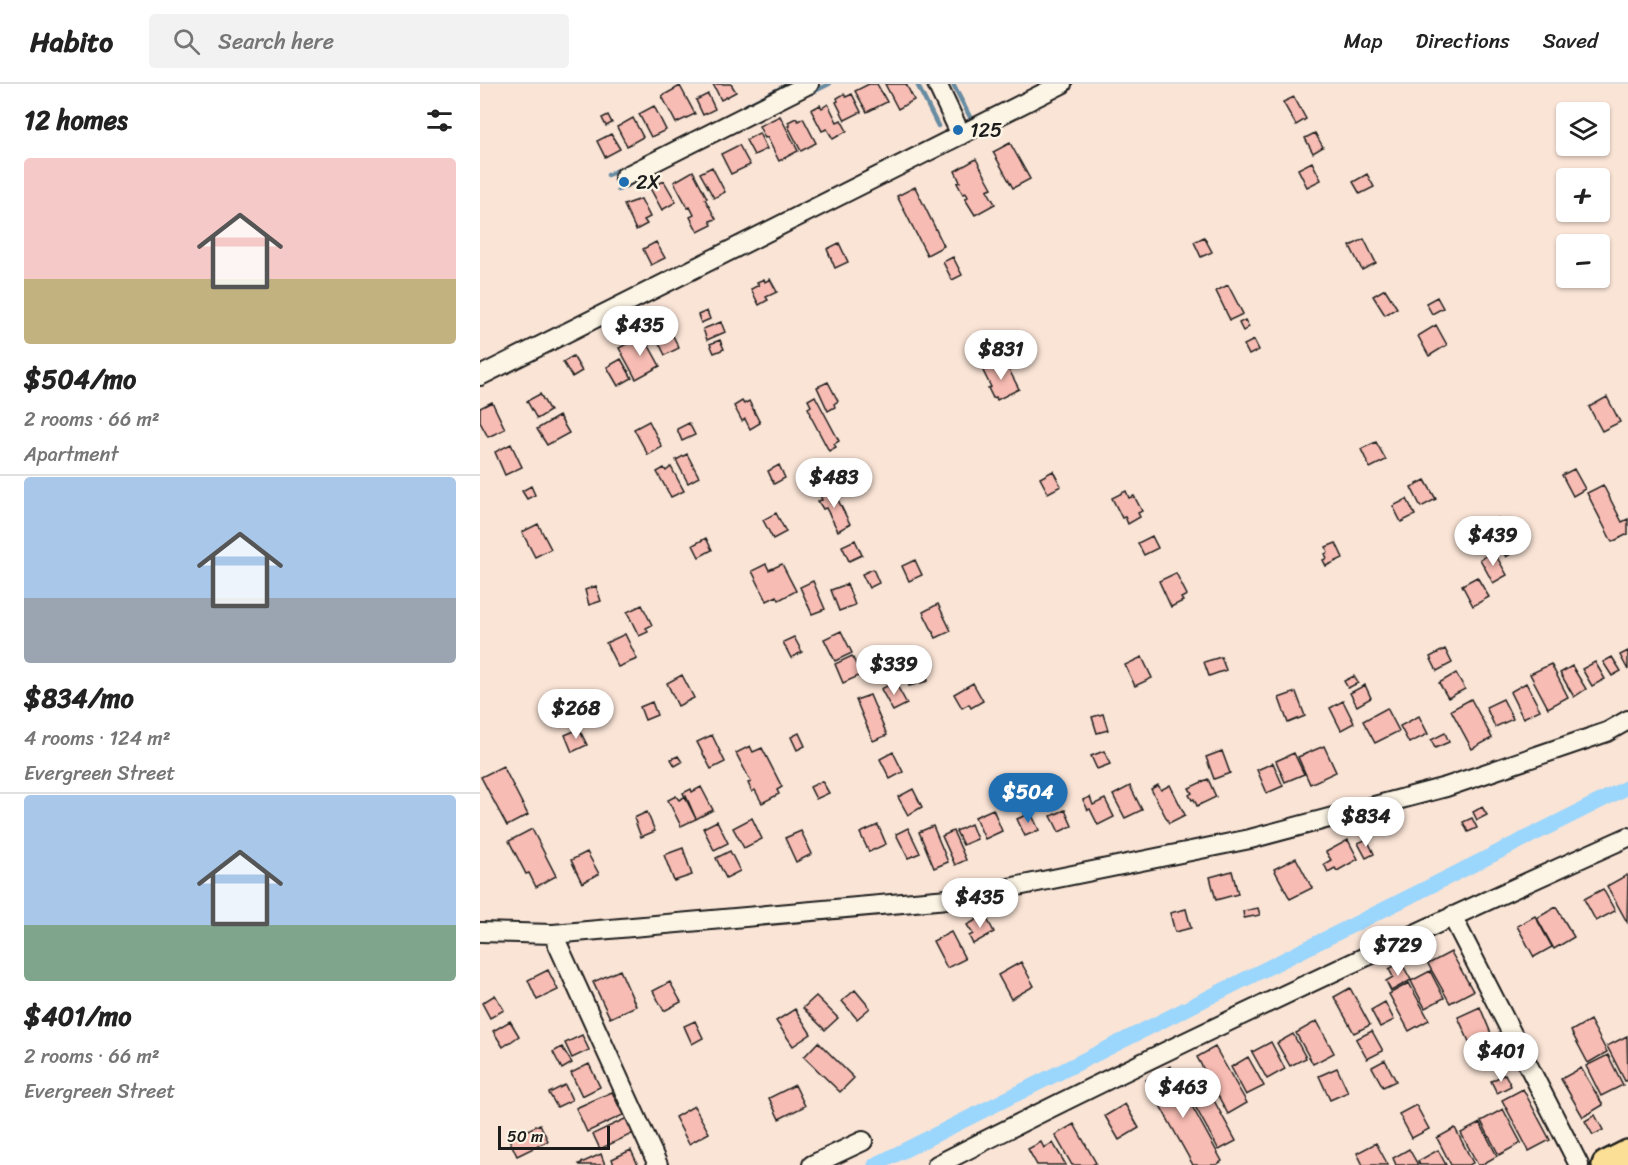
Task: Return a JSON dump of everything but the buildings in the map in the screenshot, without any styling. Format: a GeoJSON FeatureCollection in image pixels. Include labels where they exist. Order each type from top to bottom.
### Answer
{"type":"FeatureCollection","features":[{"type":"Feature","properties":{"kind":"main road"},"geometry":{"type":"LineString","coordinates":[[1606,1165],[1628,1154]]}},
{"type":"Feature","properties":{"kind":"street"},"geometry":{"type":"LineString","coordinates":[[624,177],[809,84]]}},
{"type":"Feature","properties":{"kind":"street"},"geometry":{"type":"LineString","coordinates":[[937,84],[961,135]]}},
{"type":"Feature","properties":{"kind":"street"},"geometry":{"type":"LineString","coordinates":[[480,376],[1062,84]]}},
{"type":"Feature","properties":{"kind":"street"},"geometry":{"type":"LineString","coordinates":[[480,932],[554,934],[959,898],[1250,840],[1446,787],[1607,732],[1628,720]]}},
{"type":"Feature","properties":{"kind":"street"},"geometry":{"type":"LineString","coordinates":[[938,1165],[1051,1107],[1452,916],[1628,837]]}},
{"type":"Feature","properties":{"kind":"street"},"geometry":{"type":"LineString","coordinates":[[1452,916],[1579,1165]]}},
{"type":"Feature","properties":{"kind":"street"},"geometry":{"type":"LineString","coordinates":[[554,934],[658,1165]]}},
{"type":"Feature","properties":{"kind":"street"},"geometry":{"type":"LineString","coordinates":[[812,1165],[863,1141]]}},
{"type":"Feature","properties":{"kind":"waterway"},"geometry":{"type":"LineString","coordinates":[[747,105],[789,84]]}},
{"type":"Feature","properties":{"kind":"waterway"},"geometry":{"type":"LineString","coordinates":[[811,93],[829,84]]}},
{"type":"Feature","properties":{"kind":"waterway"},"geometry":{"type":"LineString","coordinates":[[917,84],[938,126]]}},
{"type":"Feature","properties":{"kind":"waterway"},"geometry":{"type":"LineString","coordinates":[[953,84],[970,117]]}},
{"type":"Feature","properties":{"kind":"waterway"},"geometry":{"type":"LineString","coordinates":[[608,175],[624,167]]}},
{"type":"Feature","properties":{"kind":"waterway"},"geometry":{"type":"LineString","coordinates":[[618,190],[661,168]]}},
{"type":"Feature","properties":{"kind":"waterway"},"geometry":{"type":"LineString","coordinates":[[875,1165],[1628,787]]}},
{"type":"Feature","properties":{"kind":"place","name":"125"},"geometry":{"type":"Point","coordinates":[958,130]}},
{"type":"Feature","properties":{"kind":"place","name":"2X"},"geometry":{"type":"Point","coordinates":[624,182]}}]}
